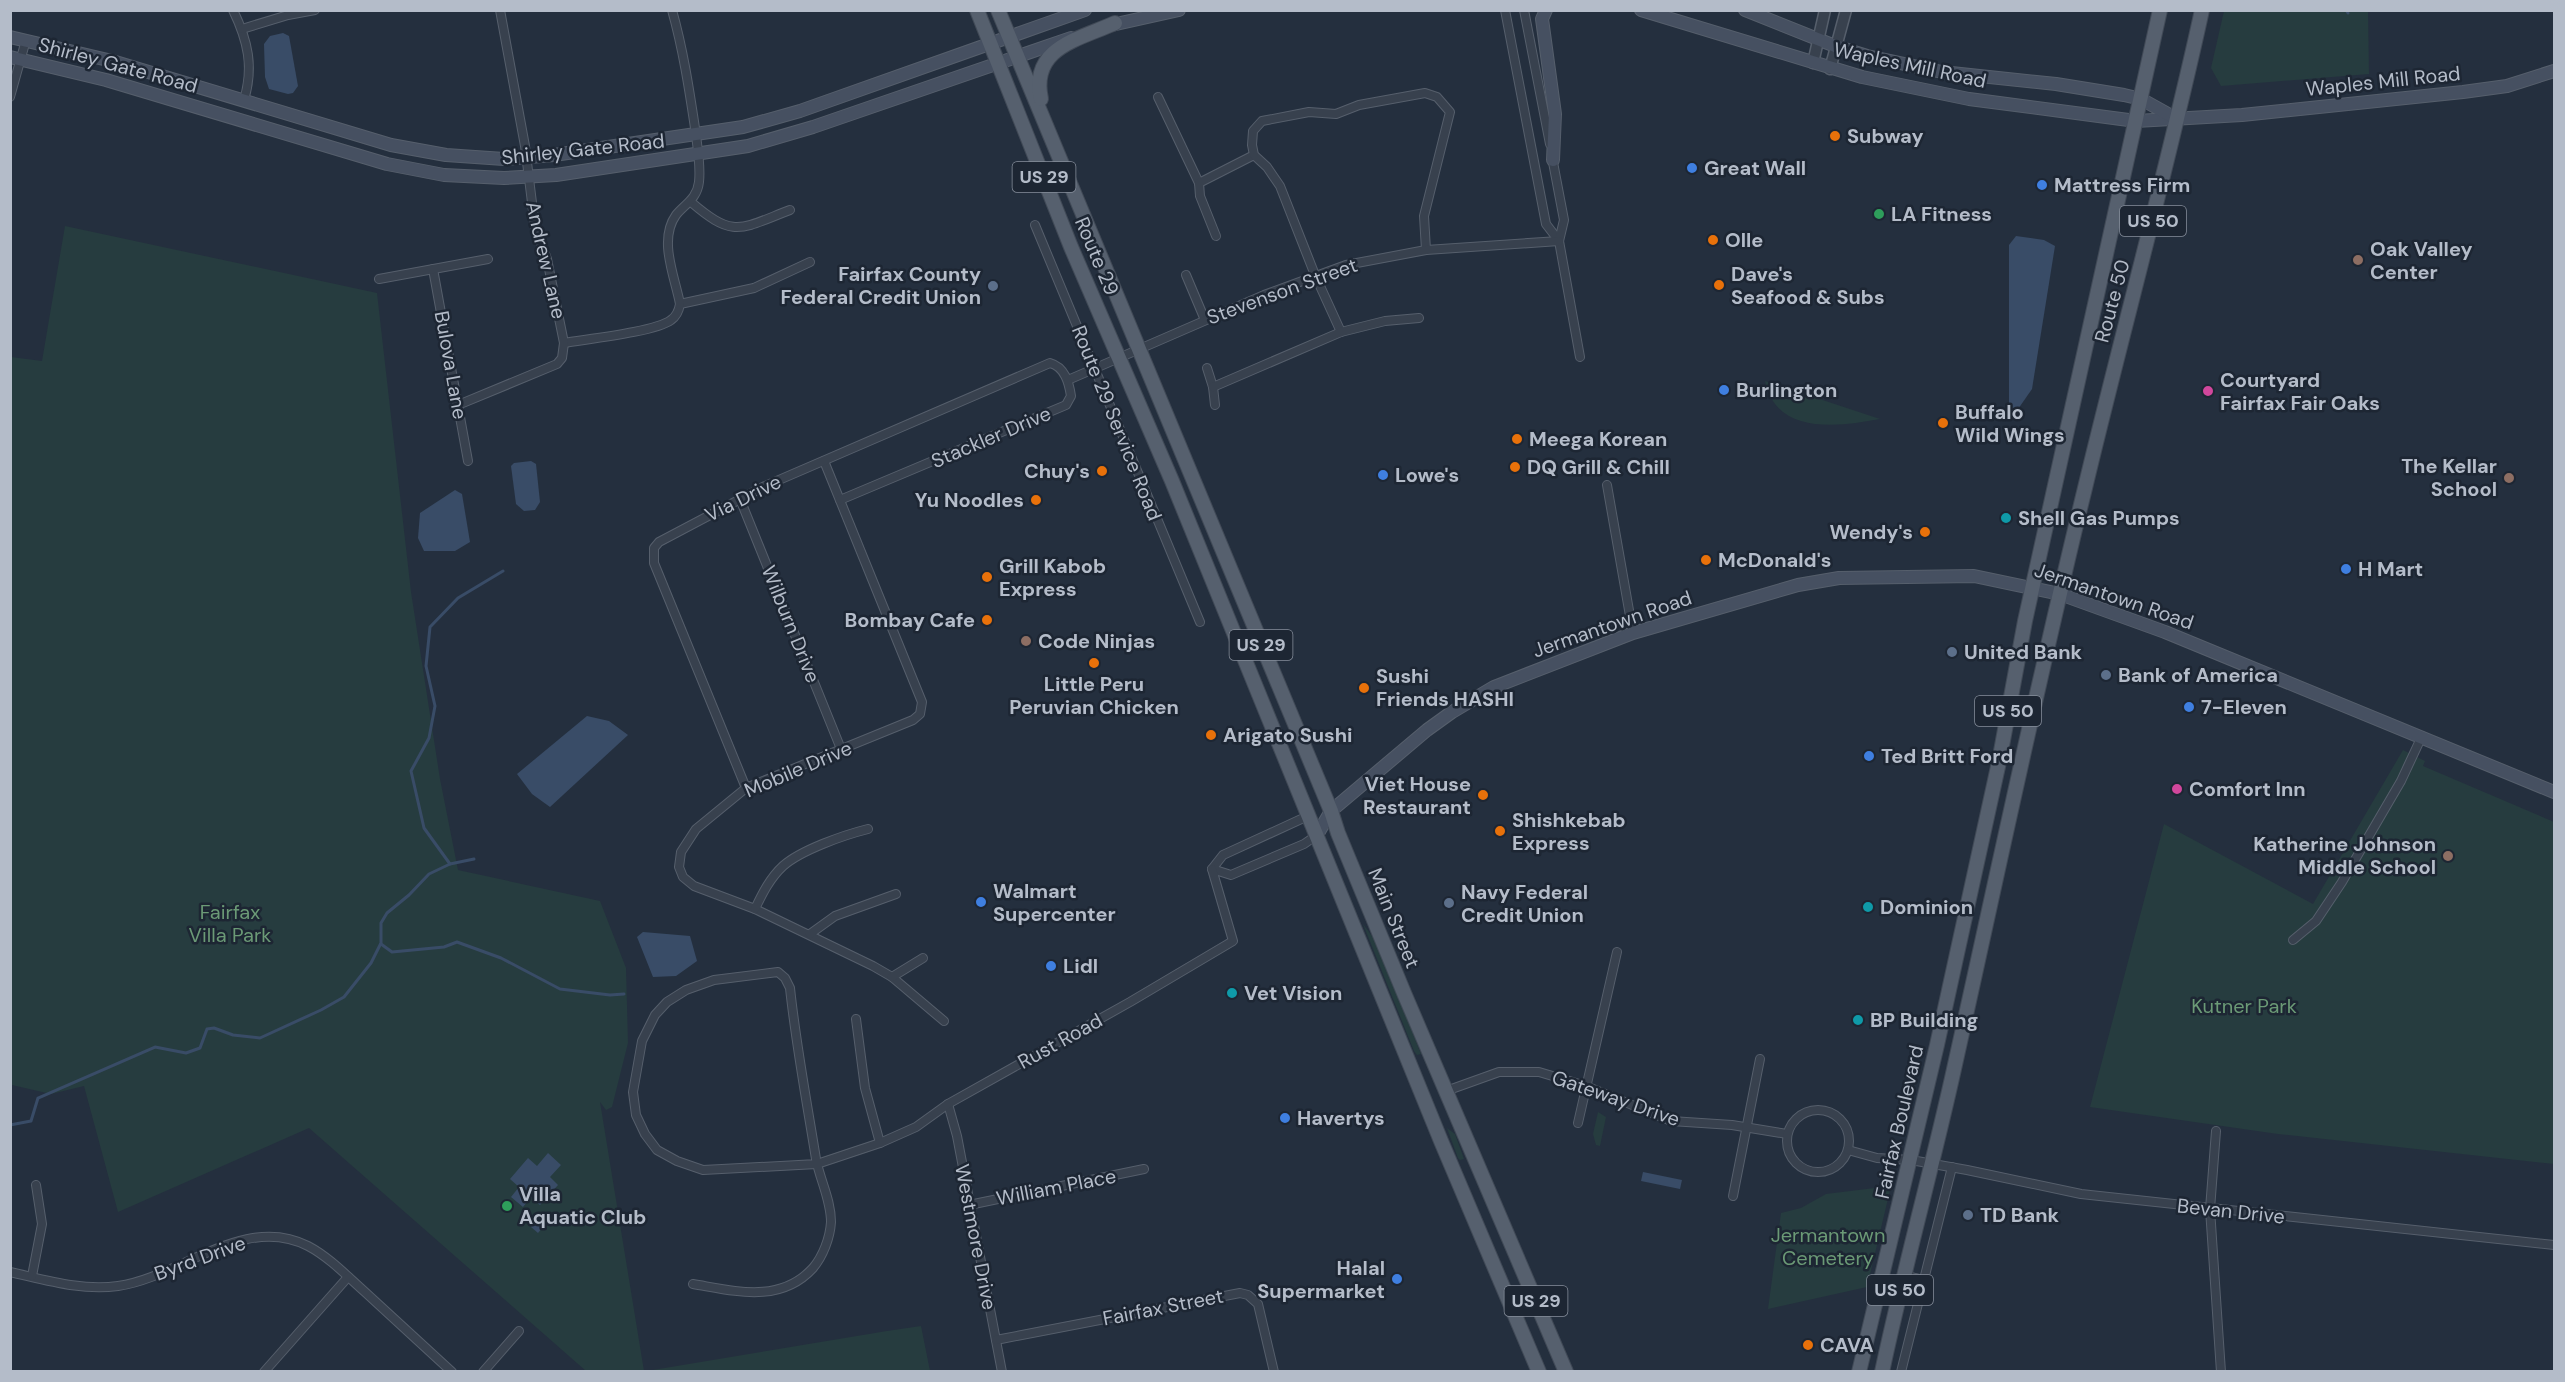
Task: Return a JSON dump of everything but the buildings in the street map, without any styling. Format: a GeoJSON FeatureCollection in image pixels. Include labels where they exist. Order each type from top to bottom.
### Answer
{"type":"FeatureCollection","features":[{"type":"Feature","properties":{"kind":"main road","name":"Route 29"},"geometry":{"type":"LineString","coordinates":[[977,10],[1071,247],[1172,481]]}},
{"type":"Feature","properties":{"kind":"main road","name":"Route 29"},"geometry":{"type":"LineString","coordinates":[[998,10],[1192,478]]}},
{"type":"Feature","properties":{"kind":"main road"},"geometry":{"type":"LineString","coordinates":[[1010,38],[1085,10]]}},
{"type":"Feature","properties":{"kind":"main road"},"geometry":{"type":"LineString","coordinates":[[1017,56],[1115,23],[1179,10]]}},
{"type":"Feature","properties":{"kind":"main road"},"geometry":{"type":"LineString","coordinates":[[1545,10],[1542,20],[1555,114],[1553,160]]}},
{"type":"Feature","properties":{"kind":"main road","name":"Waples Mill Road"},"geometry":{"type":"LineString","coordinates":[[1641,10],[1830,69],[1938,94],[2136,121],[2474,91],[2516,84],[2554,71]]}},
{"type":"Feature","properties":{"kind":"main road","name":"Waples Mill Road"},"geometry":{"type":"LineString","coordinates":[[1745,10],[1835,46],[1867,56],[1942,72],[2056,84],[2141,99],[2178,119]]}},
{"type":"Feature","properties":{"kind":"main road","name":"Route 50"},"geometry":{"type":"LineString","coordinates":[[2061,458],[2160,10]]}},
{"type":"Feature","properties":{"kind":"main road","name":"Route 50"},"geometry":{"type":"LineString","coordinates":[[2091,461],[2178,119],[2202,10]]}},
{"type":"Feature","properties":{"kind":"main road"},"geometry":{"type":"LineString","coordinates":[[1054,145],[1040,94],[1042,65],[1060,48],[1115,23]]}},
{"type":"Feature","properties":{"kind":"main road","name":"Shirley Gate Road"},"geometry":{"type":"LineString","coordinates":[[10,37],[112,61],[364,137],[417,150],[476,158],[527,158],[743,127],[800,111],[1010,38]]}},
{"type":"Feature","properties":{"kind":"main road","name":"Shirley Gate Road"},"geometry":{"type":"LineString","coordinates":[[15,58],[106,80],[387,164],[444,175],[475,178],[529,177],[699,155],[748,146],[786,136],[1017,56]]}},
{"type":"Feature","properties":{"kind":"main road","name":"Fairfax Boulevard"},"geometry":{"type":"LineString","coordinates":[[1859,1371],[1911,1160],[2061,458]]}},
{"type":"Feature","properties":{"kind":"main road","name":"Fairfax Boulevard"},"geometry":{"type":"LineString","coordinates":[[1882,1371],[2091,461]]}},
{"type":"Feature","properties":{"kind":"main road","name":"Main Street"},"geometry":{"type":"LineString","coordinates":[[1192,478],[1331,811],[1392,964],[1566,1371]]}},
{"type":"Feature","properties":{"kind":"main road","name":"Main Street"},"geometry":{"type":"LineString","coordinates":[[1172,481],[1441,1141],[1539,1371]]}},
{"type":"Feature","properties":{"kind":"main road","name":"Jermantown Road"},"geometry":{"type":"LineString","coordinates":[[1317,835],[1331,811],[1427,730],[1472,699],[1511,680],[1633,633],[1798,585],[1839,578],[1974,576],[2060,594],[2165,632],[2554,792]]}},
{"type":"Feature","properties":{"kind":"main road"},"geometry":{"type":"LineString","coordinates":[[2003,737],[2025,746]]}},
{"type":"Feature","properties":{"kind":"main road","name":"Jermantown Road"},"geometry":{"type":"LineString","coordinates":[[1310,815],[1331,811]]}},
{"type":"Feature","properties":{"kind":"main road"},"geometry":{"type":"LineString","coordinates":[[1968,896],[1990,906]]}},
{"type":"Feature","properties":{"kind":"street"},"geometry":{"type":"LineString","coordinates":[[233,10],[242,29],[250,66],[244,100]]}},
{"type":"Feature","properties":{"kind":"street"},"geometry":{"type":"LineString","coordinates":[[242,29],[288,15],[315,10]]}},
{"type":"Feature","properties":{"kind":"street","name":"Andrew Lane"},"geometry":{"type":"LineString","coordinates":[[458,405],[557,364],[562,358],[564,343],[547,259],[535,227],[527,158],[500,10]]}},
{"type":"Feature","properties":{"kind":"street"},"geometry":{"type":"LineString","coordinates":[[672,10],[686,62],[699,155],[699,185],[691,202],[679,212],[668,230],[668,243],[680,304],[754,288],[810,262]]}},
{"type":"Feature","properties":{"kind":"street"},"geometry":{"type":"LineString","coordinates":[[1505,10],[1546,224],[1559,241]]}},
{"type":"Feature","properties":{"kind":"street"},"geometry":{"type":"LineString","coordinates":[[1524,10],[1564,220],[1559,241],[1580,357]]}},
{"type":"Feature","properties":{"kind":"street"},"geometry":{"type":"LineString","coordinates":[[1813,63],[1825,10]]}},
{"type":"Feature","properties":{"kind":"street"},"geometry":{"type":"LineString","coordinates":[[1830,69],[1845,10]]}},
{"type":"Feature","properties":{"kind":"street"},"geometry":{"type":"LineString","coordinates":[[10,97],[15,58],[26,40]]}},
{"type":"Feature","properties":{"kind":"street"},"geometry":{"type":"LineString","coordinates":[[1341,332],[1315,275],[1280,186],[1267,167],[1254,155],[1253,130],[1262,121],[1310,112],[1336,114],[1359,105],[1425,93],[1437,98],[1450,112],[1424,216],[1425,250]]}},
{"type":"Feature","properties":{"kind":"street"},"geometry":{"type":"LineString","coordinates":[[1158,97],[1199,183],[1200,196],[1216,236]]}},
{"type":"Feature","properties":{"kind":"street"},"geometry":{"type":"LineString","coordinates":[[1199,183],[1254,155]]}},
{"type":"Feature","properties":{"kind":"street"},"geometry":{"type":"LineString","coordinates":[[691,202],[723,226],[738,228],[789,210]]}},
{"type":"Feature","properties":{"kind":"street","name":"Route 29 Service Road"},"geometry":{"type":"LineString","coordinates":[[1035,225],[1200,622]]}},
{"type":"Feature","properties":{"kind":"street","name":"Stevenson Street"},"geometry":{"type":"LineString","coordinates":[[1119,357],[1315,275],[1363,261],[1425,250],[1559,241]]}},
{"type":"Feature","properties":{"kind":"street"},"geometry":{"type":"LineString","coordinates":[[379,279],[488,259]]}},
{"type":"Feature","properties":{"kind":"street","name":"Bulova Lane"},"geometry":{"type":"LineString","coordinates":[[433,269],[468,461]]}},
{"type":"Feature","properties":{"kind":"street"},"geometry":{"type":"LineString","coordinates":[[1186,275],[1204,320]]}},
{"type":"Feature","properties":{"kind":"street","name":"Andrew Lane"},"geometry":{"type":"LineString","coordinates":[[564,343],[647,328],[671,320],[678,312],[680,304]]}},
{"type":"Feature","properties":{"kind":"street"},"geometry":{"type":"LineString","coordinates":[[1213,387],[1341,332],[1385,321],[1419,318]]}},
{"type":"Feature","properties":{"kind":"street"},"geometry":{"type":"LineString","coordinates":[[1068,380],[1119,357]]}},
{"type":"Feature","properties":{"kind":"street","name":"Via Drive"},"geometry":{"type":"LineString","coordinates":[[746,789],[653,556],[654,549],[663,539],[740,499],[1050,363],[1055,364],[1068,380]]}},
{"type":"Feature","properties":{"kind":"street"},"geometry":{"type":"LineString","coordinates":[[1207,368],[1213,387],[1215,405]]}},
{"type":"Feature","properties":{"kind":"street","name":"Stackler Drive"},"geometry":{"type":"LineString","coordinates":[[840,500],[1066,405],[1071,396],[1068,380]]}},
{"type":"Feature","properties":{"kind":"street","name":"Mobile Drive"},"geometry":{"type":"LineString","coordinates":[[824,461],[922,702],[922,708],[913,720],[746,789],[696,829],[681,852],[679,867],[683,877],[694,886],[810,934],[892,977],[944,1021]]}},
{"type":"Feature","properties":{"kind":"street"},"geometry":{"type":"LineString","coordinates":[[1607,485],[1633,633]]}},
{"type":"Feature","properties":{"kind":"street","name":"Wilburn Drive"},"geometry":{"type":"LineString","coordinates":[[740,499],[841,749]]}},
{"type":"Feature","properties":{"kind":"street"},"geometry":{"type":"LineString","coordinates":[[2293,940],[2316,921],[2342,882],[2401,781],[2422,736]]}},
{"type":"Feature","properties":{"kind":"street"},"geometry":{"type":"LineString","coordinates":[[1310,815],[1222,855],[1212,869],[1231,875],[1304,844],[1317,835]]}},
{"type":"Feature","properties":{"kind":"street"},"geometry":{"type":"LineString","coordinates":[[754,909],[767,885],[789,861],[855,832],[868,829]]}},
{"type":"Feature","properties":{"kind":"street","name":"Rust Road"},"geometry":{"type":"LineString","coordinates":[[817,1164],[880,1143],[916,1127],[948,1104],[1233,941],[1212,869]]}},
{"type":"Feature","properties":{"kind":"street"},"geometry":{"type":"LineString","coordinates":[[810,934],[835,916],[896,894]]}},
{"type":"Feature","properties":{"kind":"street"},"geometry":{"type":"LineString","coordinates":[[1578,1123],[1617,952]]}},
{"type":"Feature","properties":{"kind":"street"},"geometry":{"type":"LineString","coordinates":[[892,977],[923,958]]}},
{"type":"Feature","properties":{"kind":"street"},"geometry":{"type":"LineString","coordinates":[[693,1284],[764,1293],[787,1287],[807,1274],[822,1254],[830,1228],[829,1205],[817,1164],[790,988],[785,978],[778,972],[714,980],[686,990],[667,1002],[655,1015],[642,1041],[635,1070],[633,1092],[636,1115],[645,1134],[657,1150],[677,1161],[703,1170],[817,1164]]}},
{"type":"Feature","properties":{"kind":"street"},"geometry":{"type":"LineString","coordinates":[[856,1019],[865,1088],[880,1143]]}},
{"type":"Feature","properties":{"kind":"street"},"geometry":{"type":"LineString","coordinates":[[1733,1196],[1760,1059]]}},
{"type":"Feature","properties":{"kind":"street","name":"Gateway Drive"},"geometry":{"type":"LineString","coordinates":[[1446,1091],[1499,1072],[1539,1072],[1587,1086],[1671,1121],[1747,1127],[1787,1134]]}},
{"type":"Feature","properties":{"kind":"street","name":"Westmore Drive"},"geometry":{"type":"LineString","coordinates":[[948,1104],[957,1136],[1002,1371]]}},
{"type":"Feature","properties":{"kind":"street"},"geometry":{"type":"LineString","coordinates":[[1816,1110],[1826,1111],[1842,1122],[1849,1140],[1848,1150],[1843,1160],[1835,1167],[1815,1172],[1796,1163],[1790,1154],[1787,1134],[1798,1117],[1816,1110]]}},
{"type":"Feature","properties":{"kind":"street"},"geometry":{"type":"LineString","coordinates":[[2216,1131],[2210,1209],[2221,1371]]}},
{"type":"Feature","properties":{"kind":"street"},"geometry":{"type":"LineString","coordinates":[[1848,1150],[1877,1158],[1911,1160]]}},
{"type":"Feature","properties":{"kind":"street","name":"Bevan Drive"},"geometry":{"type":"LineString","coordinates":[[1911,1160],[2081,1194],[2554,1245]]}},
{"type":"Feature","properties":{"kind":"street"},"geometry":{"type":"LineString","coordinates":[[1901,1371],[1952,1167]]}},
{"type":"Feature","properties":{"kind":"street","name":"William Place"},"geometry":{"type":"LineString","coordinates":[[969,1205],[1144,1169]]}},
{"type":"Feature","properties":{"kind":"street"},"geometry":{"type":"LineString","coordinates":[[32,1276],[42,1224],[36,1185]]}},
{"type":"Feature","properties":{"kind":"street","name":"Byrd Drive"},"geometry":{"type":"LineString","coordinates":[[10,1272],[84,1287],[120,1285],[149,1277],[233,1243],[267,1237],[288,1239],[307,1246],[348,1277],[452,1371]]}},
{"type":"Feature","properties":{"kind":"street"},"geometry":{"type":"LineString","coordinates":[[1903,1275],[1924,1280]]}},
{"type":"Feature","properties":{"kind":"street"},"geometry":{"type":"LineString","coordinates":[[264,1371],[348,1277]]}},
{"type":"Feature","properties":{"kind":"street","name":"Fairfax Street"},"geometry":{"type":"LineString","coordinates":[[996,1340],[1240,1293],[1248,1295],[1258,1304],[1274,1371]]}},
{"type":"Feature","properties":{"kind":"street"},"geometry":{"type":"LineString","coordinates":[[483,1371],[519,1331]]}},
{"type":"Feature","properties":{"kind":"green space"},"geometry":{"type":"Polygon","coordinates":[[[2224,11],[2368,11],[2369,74],[2221,86],[2211,68],[2224,11]]]}},
{"type":"Feature","properties":{"kind":"green space","name":"Fairfax Villa Park"},"geometry":{"type":"Polygon","coordinates":[[[65,226],[377,293],[411,592],[440,779],[458,870],[600,901],[626,968],[628,1043],[612,1107],[606,1110],[600,1102],[644,1371],[586,1371],[309,1128],[118,1212],[84,1086],[51,1094],[12,1085],[11,1088],[11,357],[42,361],[65,226]]]}},
{"type":"Feature","properties":{"kind":"green space"},"geometry":{"type":"Polygon","coordinates":[[[1765,381],[1880,419],[1828,425],[1795,419],[1782,411],[1771,398],[1765,381]]]}},
{"type":"Feature","properties":{"kind":"green space","name":"Kutner Park"},"geometry":{"type":"Polygon","coordinates":[[[2403,750],[2425,761],[2423,766],[2554,822],[2554,1164],[2278,1134],[2090,1107],[2164,824],[2313,904],[2403,750]]]}},
{"type":"Feature","properties":{"kind":"green space"},"geometry":{"type":"Polygon","coordinates":[[[1363,924],[1377,943],[1421,1054],[1417,1055],[1414,1051],[1363,924]]]}},
{"type":"Feature","properties":{"kind":"green space"},"geometry":{"type":"Polygon","coordinates":[[[1598,1112],[1606,1117],[1600,1146],[1596,1145],[1593,1134],[1598,1112]]]}},
{"type":"Feature","properties":{"kind":"green space"},"geometry":{"type":"Polygon","coordinates":[[[1447,1128],[1455,1134],[1464,1159],[1458,1158],[1447,1128]]]}},
{"type":"Feature","properties":{"kind":"green space","name":"Jermantown Cemetery"},"geometry":{"type":"Polygon","coordinates":[[[1891,1186],[1867,1287],[1768,1309],[1781,1213],[1801,1208],[1826,1194],[1891,1186]]]}},
{"type":"Feature","properties":{"kind":"green space"},"geometry":{"type":"Polygon","coordinates":[[[921,1326],[930,1371],[647,1371],[887,1331],[921,1326]]]}},
{"type":"Feature","properties":{"kind":"water"},"geometry":{"type":"Polygon","coordinates":[[[283,33],[289,36],[298,86],[293,93],[288,94],[269,89],[265,77],[264,44],[270,36],[283,33]]]}},
{"type":"Feature","properties":{"kind":"water"},"geometry":{"type":"Polygon","coordinates":[[[2016,236],[2044,240],[2055,246],[2032,389],[2016,412],[2009,407],[2009,245],[2016,236]]]}},
{"type":"Feature","properties":{"kind":"water"},"geometry":{"type":"Polygon","coordinates":[[[531,461],[536,464],[540,502],[535,510],[524,511],[516,504],[511,466],[514,463],[531,461]]]}},
{"type":"Feature","properties":{"kind":"water"},"geometry":{"type":"Polygon","coordinates":[[[455,490],[462,494],[470,542],[455,551],[424,551],[418,538],[420,513],[455,490]]]}},
{"type":"Feature","properties":{"kind":"water"},"geometry":{"type":"Polygon","coordinates":[[[587,716],[609,721],[628,735],[550,807],[532,794],[517,774],[587,716]]]}},
{"type":"Feature","properties":{"kind":"water"},"geometry":{"type":"Polygon","coordinates":[[[643,932],[690,936],[697,961],[676,976],[653,977],[637,937],[643,932]]]}},
{"type":"Feature","properties":{"kind":"water"},"geometry":{"type":"Polygon","coordinates":[[[548,1153],[561,1165],[550,1177],[558,1185],[540,1205],[531,1197],[523,1207],[511,1197],[519,1187],[510,1179],[528,1158],[537,1166],[548,1153]]]}},
{"type":"Feature","properties":{"kind":"water"},"geometry":{"type":"Polygon","coordinates":[[[1643,1172],[1682,1180],[1680,1189],[1641,1181],[1643,1172]]]}},
{"type":"Feature","properties":{"kind":"water"},"geometry":{"type":"Polygon","coordinates":[[[541,1215],[548,1221],[538,1233],[531,1227],[541,1215]]]}},
{"type":"Feature","properties":{"kind":"waterway"},"geometry":{"type":"LineString","coordinates":[[10,1125],[31,1121],[38,1098],[155,1047],[186,1053],[200,1048],[207,1029],[214,1028],[233,1035],[260,1038],[344,997],[371,963],[381,943],[381,923],[387,913],[429,874],[450,864],[424,828],[411,771],[429,738],[435,706],[426,666],[430,627],[458,598],[503,571]]}},
{"type":"Feature","properties":{"kind":"waterway"},"geometry":{"type":"LineString","coordinates":[[450,864],[474,859]]}},
{"type":"Feature","properties":{"kind":"waterway"},"geometry":{"type":"LineString","coordinates":[[381,944],[392,952],[444,947],[457,942],[501,958],[560,989],[610,995],[624,994]]}},
{"type":"Feature","properties":{"kind":"place","name":"Subway"},"geometry":{"type":"Point","coordinates":[1835,136]}},
{"type":"Feature","properties":{"kind":"place","name":"Great Wall"},"geometry":{"type":"Point","coordinates":[1692,168]}},
{"type":"Feature","properties":{"kind":"place","name":"Mattress Firm"},"geometry":{"type":"Point","coordinates":[2042,185]}},
{"type":"Feature","properties":{"kind":"place","name":"LA Fitness"},"geometry":{"type":"Point","coordinates":[1879,214]}},
{"type":"Feature","properties":{"kind":"place","name":"Olle"},"geometry":{"type":"Point","coordinates":[1713,240]}},
{"type":"Feature","properties":{"kind":"place","name":"Oak Valley Center"},"geometry":{"type":"Point","coordinates":[2358,260]}},
{"type":"Feature","properties":{"kind":"place","name":"Dave's Seafood & Subs"},"geometry":{"type":"Point","coordinates":[1719,285]}},
{"type":"Feature","properties":{"kind":"place","name":"Fairfax County Federal Credit Union"},"geometry":{"type":"Point","coordinates":[993,286]}},
{"type":"Feature","properties":{"kind":"place","name":"Burlington"},"geometry":{"type":"Point","coordinates":[1724,390]}},
{"type":"Feature","properties":{"kind":"place","name":"Courtyard Fairfax Fair Oaks"},"geometry":{"type":"Point","coordinates":[2208,391]}},
{"type":"Feature","properties":{"kind":"place","name":"Buffalo Wild Wings"},"geometry":{"type":"Point","coordinates":[1943,423]}},
{"type":"Feature","properties":{"kind":"place","name":"Meega Korean"},"geometry":{"type":"Point","coordinates":[1517,439]}},
{"type":"Feature","properties":{"kind":"place","name":"DQ Grill & Chill"},"geometry":{"type":"Point","coordinates":[1515,467]}},
{"type":"Feature","properties":{"kind":"place","name":"Chuy's"},"geometry":{"type":"Point","coordinates":[1102,471]}},
{"type":"Feature","properties":{"kind":"place","name":"Lowe's"},"geometry":{"type":"Point","coordinates":[1383,475]}},
{"type":"Feature","properties":{"kind":"place","name":"The Kellar School"},"geometry":{"type":"Point","coordinates":[2509,478]}},
{"type":"Feature","properties":{"kind":"place","name":"Yu Noodles"},"geometry":{"type":"Point","coordinates":[1036,500]}},
{"type":"Feature","properties":{"kind":"place","name":"Shell Gas Pumps"},"geometry":{"type":"Point","coordinates":[2006,518]}},
{"type":"Feature","properties":{"kind":"place","name":"Wendy's"},"geometry":{"type":"Point","coordinates":[1925,532]}},
{"type":"Feature","properties":{"kind":"place","name":"McDonald's"},"geometry":{"type":"Point","coordinates":[1706,560]}},
{"type":"Feature","properties":{"kind":"place","name":"H Mart"},"geometry":{"type":"Point","coordinates":[2346,569]}},
{"type":"Feature","properties":{"kind":"place","name":"Grill Kabob Express"},"geometry":{"type":"Point","coordinates":[987,577]}},
{"type":"Feature","properties":{"kind":"place","name":"Bombay Cafe"},"geometry":{"type":"Point","coordinates":[987,620]}},
{"type":"Feature","properties":{"kind":"place","name":"Code Ninjas"},"geometry":{"type":"Point","coordinates":[1026,641]}},
{"type":"Feature","properties":{"kind":"place","name":"United Bank"},"geometry":{"type":"Point","coordinates":[1952,652]}},
{"type":"Feature","properties":{"kind":"place","name":"Little Peru Peruvian Chicken"},"geometry":{"type":"Point","coordinates":[1094,663]}},
{"type":"Feature","properties":{"kind":"place","name":"Bank of America"},"geometry":{"type":"Point","coordinates":[2106,675]}},
{"type":"Feature","properties":{"kind":"place","name":"Sushi Friends HASHI"},"geometry":{"type":"Point","coordinates":[1364,688]}},
{"type":"Feature","properties":{"kind":"place","name":"7-Eleven"},"geometry":{"type":"Point","coordinates":[2189,707]}},
{"type":"Feature","properties":{"kind":"place","name":"Arigato Sushi"},"geometry":{"type":"Point","coordinates":[1211,735]}},
{"type":"Feature","properties":{"kind":"place","name":"Ted Britt Ford"},"geometry":{"type":"Point","coordinates":[1869,756]}},
{"type":"Feature","properties":{"kind":"place","name":"Comfort Inn"},"geometry":{"type":"Point","coordinates":[2177,789]}},
{"type":"Feature","properties":{"kind":"place","name":"Viet House Restaurant"},"geometry":{"type":"Point","coordinates":[1483,795]}},
{"type":"Feature","properties":{"kind":"place","name":"Shishkebab Express"},"geometry":{"type":"Point","coordinates":[1500,831]}},
{"type":"Feature","properties":{"kind":"place","name":"Katherine Johnson Middle School"},"geometry":{"type":"Point","coordinates":[2448,856]}},
{"type":"Feature","properties":{"kind":"place","name":"Walmart Supercenter"},"geometry":{"type":"Point","coordinates":[981,902]}},
{"type":"Feature","properties":{"kind":"place","name":"Navy Federal Credit Union"},"geometry":{"type":"Point","coordinates":[1449,903]}},
{"type":"Feature","properties":{"kind":"place","name":"Dominion"},"geometry":{"type":"Point","coordinates":[1868,907]}},
{"type":"Feature","properties":{"kind":"place","name":"Lidl"},"geometry":{"type":"Point","coordinates":[1051,966]}},
{"type":"Feature","properties":{"kind":"place","name":"Vet Vision"},"geometry":{"type":"Point","coordinates":[1232,993]}},
{"type":"Feature","properties":{"kind":"place","name":"BP Building"},"geometry":{"type":"Point","coordinates":[1858,1020]}},
{"type":"Feature","properties":{"kind":"place","name":"Havertys"},"geometry":{"type":"Point","coordinates":[1285,1118]}},
{"type":"Feature","properties":{"kind":"place","name":"Villa Aquatic Club"},"geometry":{"type":"Point","coordinates":[507,1206]}},
{"type":"Feature","properties":{"kind":"place","name":"TD Bank"},"geometry":{"type":"Point","coordinates":[1968,1215]}},
{"type":"Feature","properties":{"kind":"place","name":"Halal Supermarket"},"geometry":{"type":"Point","coordinates":[1397,1279]}},
{"type":"Feature","properties":{"kind":"place","name":"CAVA"},"geometry":{"type":"Point","coordinates":[1808,1345]}}]}
